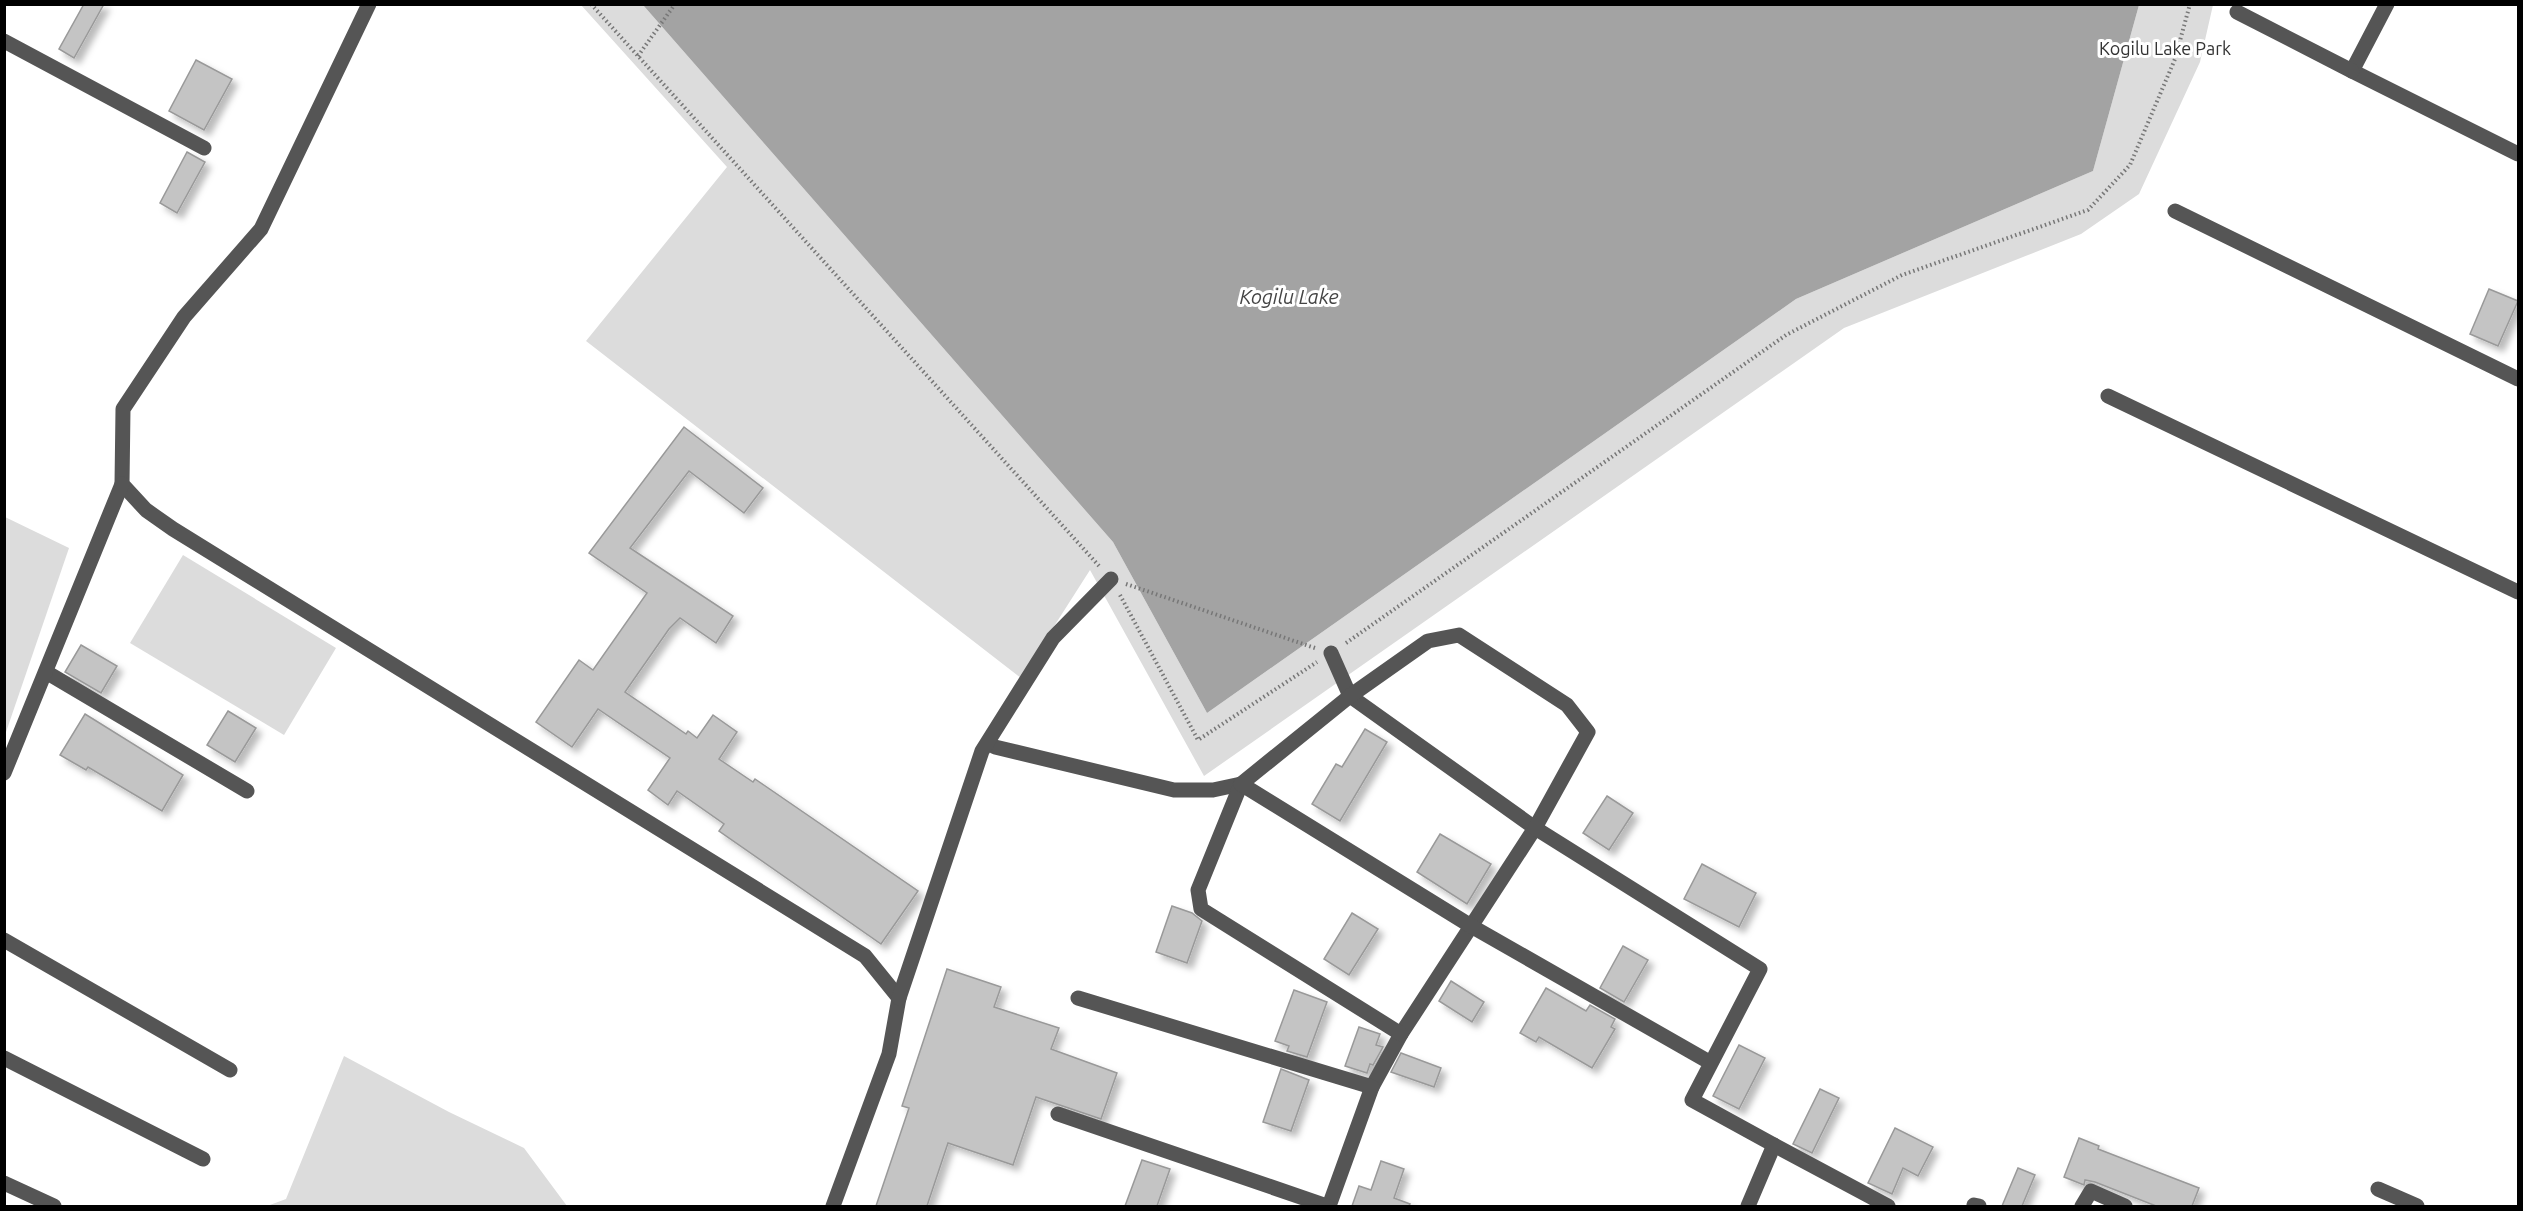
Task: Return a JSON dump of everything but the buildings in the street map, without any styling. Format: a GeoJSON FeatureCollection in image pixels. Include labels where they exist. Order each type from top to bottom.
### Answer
{"type":"FeatureCollection","features":[{"type":"Feature","properties":{"kind":"street"},"geometry":{"type":"LineString","coordinates":[[4,773],[122,484],[123,409],[184,317],[261,229],[369,4]]}},
{"type":"Feature","properties":{"kind":"street"},"geometry":{"type":"LineString","coordinates":[[2352,71],[2387,4]]}},
{"type":"Feature","properties":{"kind":"street"},"geometry":{"type":"LineString","coordinates":[[2237,12],[2518,154]]}},
{"type":"Feature","properties":{"kind":"street"},"geometry":{"type":"LineString","coordinates":[[4,41],[204,148]]}},
{"type":"Feature","properties":{"kind":"street"},"geometry":{"type":"LineString","coordinates":[[2175,211],[2518,379]]}},
{"type":"Feature","properties":{"kind":"street"},"geometry":{"type":"LineString","coordinates":[[2109,396],[2518,592]]}},
{"type":"Feature","properties":{"kind":"street"},"geometry":{"type":"LineString","coordinates":[[122,484],[146,510],[174,529],[866,956],[898,998]]}},
{"type":"Feature","properties":{"kind":"street"},"geometry":{"type":"LineString","coordinates":[[834,1206],[889,1054],[898,998],[982,751],[1053,638],[1111,579]]}},
{"type":"Feature","properties":{"kind":"street"},"geometry":{"type":"LineString","coordinates":[[995,747],[1174,790],[1213,790],[1241,784],[1350,696],[1428,640],[1459,635],[1567,705],[1588,732],[1535,828],[1401,1034],[1372,1087],[1328,1206],[1058,1114]]}},
{"type":"Feature","properties":{"kind":"street"},"geometry":{"type":"LineString","coordinates":[[1331,653],[1350,696],[1535,828],[1760,969],[1692,1100],[1888,1206]]}},
{"type":"Feature","properties":{"kind":"street"},"geometry":{"type":"LineString","coordinates":[[46,672],[247,791]]}},
{"type":"Feature","properties":{"kind":"street"},"geometry":{"type":"LineString","coordinates":[[1241,784],[1471,926],[1711,1063]]}},
{"type":"Feature","properties":{"kind":"street"},"geometry":{"type":"LineString","coordinates":[[1241,784],[1198,890],[1201,909],[1401,1034]]}},
{"type":"Feature","properties":{"kind":"street"},"geometry":{"type":"LineString","coordinates":[[4,940],[230,1070]]}},
{"type":"Feature","properties":{"kind":"street"},"geometry":{"type":"LineString","coordinates":[[1078,998],[1372,1087]]}},
{"type":"Feature","properties":{"kind":"street"},"geometry":{"type":"LineString","coordinates":[[4,1058],[203,1159]]}},
{"type":"Feature","properties":{"kind":"street"},"geometry":{"type":"LineString","coordinates":[[1748,1206],[1774,1145]]}},
{"type":"Feature","properties":{"kind":"street"},"geometry":{"type":"LineString","coordinates":[[4,1183],[54,1206]]}},
{"type":"Feature","properties":{"kind":"street"},"geometry":{"type":"LineString","coordinates":[[2378,1189],[2417,1206]]}},
{"type":"Feature","properties":{"kind":"street"},"geometry":{"type":"LineString","coordinates":[[2082,1206],[2091,1191],[2125,1206]]}},
{"type":"Feature","properties":{"kind":"path"},"geometry":{"type":"LineString","coordinates":[[591,4],[1111,579],[1198,740],[1331,653],[1786,335],[1902,275],[2088,210],[2130,165],[2175,59],[2190,4]]}},
{"type":"Feature","properties":{"kind":"path"},"geometry":{"type":"LineString","coordinates":[[638,56],[675,4]]}},
{"type":"Feature","properties":{"kind":"path"},"geometry":{"type":"LineString","coordinates":[[1111,579],[1331,653]]}},
{"type":"Feature","properties":{"kind":"green space","name":"Kogilu Lake Park"},"geometry":{"type":"Polygon","coordinates":[[[581,5],[643,5],[1113,542],[1207,713],[1796,299],[2093,171],[2139,5],[2213,5],[2200,62],[2139,194],[2081,234],[1844,328],[1204,776],[1090,570],[1021,678],[586,341],[727,167],[581,5]]]}},
{"type":"Feature","properties":{"kind":"green space"},"geometry":{"type":"Polygon","coordinates":[[[5,517],[69,548],[5,735],[5,517]]]}},
{"type":"Feature","properties":{"kind":"green space"},"geometry":{"type":"Polygon","coordinates":[[[183,555],[336,648],[284,735],[130,643],[183,555]]]}},
{"type":"Feature","properties":{"kind":"green space"},"geometry":{"type":"Polygon","coordinates":[[[344,1056],[449,1112],[524,1148],[567,1206],[267,1206],[286,1199],[344,1056]]]}},
{"type":"Feature","properties":{"kind":"water","name":"Kogilu Lake"},"geometry":{"type":"Polygon","coordinates":[[[643,5],[2139,5],[2093,171],[1796,299],[1207,713],[1113,542],[643,5]]]}}]}
